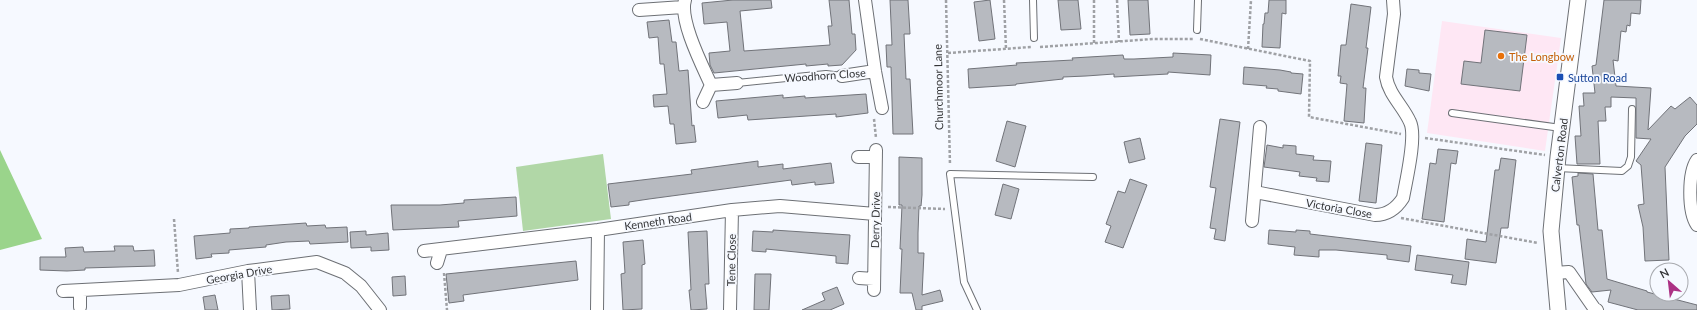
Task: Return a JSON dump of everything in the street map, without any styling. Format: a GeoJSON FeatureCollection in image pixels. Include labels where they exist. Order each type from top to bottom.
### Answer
{"type":"FeatureCollection","features":[{"type":"Feature","properties":{"kind":"street","name":"Woodhorn Close"},"geometry":{"type":"LineString","coordinates":[[865,0],[882,108]]}},
{"type":"Feature","properties":{"kind":"street"},"geometry":{"type":"LineString","coordinates":[[1393,0],[1394,14],[1386,77],[1387,86],[1411,123],[1413,136]]}},
{"type":"Feature","properties":{"kind":"street","name":"Calverton Road"},"geometry":{"type":"LineString","coordinates":[[1558,310],[1551,245],[1551,231],[1578,0]]}},
{"type":"Feature","properties":{"kind":"street"},"geometry":{"type":"LineString","coordinates":[[639,10],[684,4],[693,44],[711,85],[703,102]]}},
{"type":"Feature","properties":{"kind":"street","name":"Woodhorn Close"},"geometry":{"type":"LineString","coordinates":[[842,76],[875,71]]}},
{"type":"Feature","properties":{"kind":"street"},"geometry":{"type":"LineString","coordinates":[[711,85],[737,83]]}},
{"type":"Feature","properties":{"kind":"street"},"geometry":{"type":"LineString","coordinates":[[1252,221],[1260,127]]}},
{"type":"Feature","properties":{"kind":"street","name":"Victoria Close"},"geometry":{"type":"LineString","coordinates":[[1255,192],[1375,215],[1386,214],[1399,204],[1403,198],[1413,136]]}},
{"type":"Feature","properties":{"kind":"street"},"geometry":{"type":"LineString","coordinates":[[858,157],[876,153]]}},
{"type":"Feature","properties":{"kind":"street","name":"Derry Drive"},"geometry":{"type":"LineString","coordinates":[[860,278],[874,285],[876,153]]}},
{"type":"Feature","properties":{"kind":"street"},"geometry":{"type":"LineString","coordinates":[[1697,160],[1693,166],[1691,176],[1691,209],[1697,225]]}},
{"type":"Feature","properties":{"kind":"street","name":"Kenneth Road"},"geometry":{"type":"LineString","coordinates":[[424,252],[598,230],[732,210],[780,206],[875,210]]}},
{"type":"Feature","properties":{"kind":"street","name":"Tene Close"},"geometry":{"type":"LineString","coordinates":[[730,310],[732,210]]}},
{"type":"Feature","properties":{"kind":"street"},"geometry":{"type":"LineString","coordinates":[[597,310],[598,230]]}},
{"type":"Feature","properties":{"kind":"street"},"geometry":{"type":"LineString","coordinates":[[437,263],[441,250]]}},
{"type":"Feature","properties":{"kind":"street","name":"Georgia Drive"},"geometry":{"type":"LineString","coordinates":[[63,291],[178,285],[248,270],[317,262],[345,273],[361,286],[380,310]]}},
{"type":"Feature","properties":{"kind":"street"},"geometry":{"type":"LineString","coordinates":[[248,270],[250,310]]}},
{"type":"Feature","properties":{"kind":"street"},"geometry":{"type":"LineString","coordinates":[[1554,273],[1568,272],[1597,310]]}},
{"type":"Feature","properties":{"kind":"street"},"geometry":{"type":"LineString","coordinates":[[80,291],[80,307]]}},
{"type":"Feature","properties":{"kind":"lane"},"geometry":{"type":"LineString","coordinates":[[1033,0],[1034,38]]}},
{"type":"Feature","properties":{"kind":"lane"},"geometry":{"type":"LineString","coordinates":[[1198,0],[1198,30]]}},
{"type":"Feature","properties":{"kind":"lane","name":"Woodhorn Close"},"geometry":{"type":"LineString","coordinates":[[737,83],[826,74],[842,76]]}},
{"type":"Feature","properties":{"kind":"lane"},"geometry":{"type":"LineString","coordinates":[[1558,163],[1622,171],[1628,166],[1631,157],[1632,109]]}},
{"type":"Feature","properties":{"kind":"lane"},"geometry":{"type":"LineString","coordinates":[[1452,113],[1562,128]]}},
{"type":"Feature","properties":{"kind":"lane"},"geometry":{"type":"LineString","coordinates":[[977,310],[964,282],[950,174],[1093,177]]}},
{"type":"Feature","properties":{"kind":"path","name":"Churchmoor Lane"},"geometry":{"type":"LineString","coordinates":[[946,0],[950,174]]}},
{"type":"Feature","properties":{"kind":"path"},"geometry":{"type":"LineString","coordinates":[[1004,0],[1006,49]]}},
{"type":"Feature","properties":{"kind":"path"},"geometry":{"type":"LineString","coordinates":[[1094,0],[1094,43]]}},
{"type":"Feature","properties":{"kind":"path"},"geometry":{"type":"LineString","coordinates":[[1117,0],[1119,42]]}},
{"type":"Feature","properties":{"kind":"path"},"geometry":{"type":"LineString","coordinates":[[1248,49],[1251,0]]}},
{"type":"Feature","properties":{"kind":"path"},"geometry":{"type":"LineString","coordinates":[[948,53],[1154,39],[1198,39],[1310,61],[1309,117],[1558,163]]}},
{"type":"Feature","properties":{"kind":"path"},"geometry":{"type":"LineString","coordinates":[[876,153],[874,114],[882,108]]}},
{"type":"Feature","properties":{"kind":"path"},"geometry":{"type":"LineString","coordinates":[[875,210],[955,209]]}},
{"type":"Feature","properties":{"kind":"path"},"geometry":{"type":"LineString","coordinates":[[1386,214],[1405,219],[1551,245]]}},
{"type":"Feature","properties":{"kind":"path"},"geometry":{"type":"LineString","coordinates":[[174,219],[178,285]]}},
{"type":"Feature","properties":{"kind":"path"},"geometry":{"type":"LineString","coordinates":[[437,263],[444,272],[447,310]]}},
{"type":"Feature","properties":{"kind":"shaded area"},"geometry":{"type":"Polygon","coordinates":[[[1442,21],[1561,38],[1545,151],[1427,133],[1442,21]]]}},
{"type":"Feature","properties":{"kind":"green space"},"geometry":{"type":"Polygon","coordinates":[[[0,150],[42,239],[0,250],[0,150]]]}},
{"type":"Feature","properties":{"kind":"green space"},"geometry":{"type":"Polygon","coordinates":[[[603,154],[611,219],[523,231],[516,167],[603,154]]]}},
{"type":"Feature","properties":{"kind":"building"},"geometry":{"type":"Polygon","coordinates":[[[733,0],[771,0],[772,8],[740,11],[744,51],[830,45],[828,26],[832,26],[829,0],[849,0],[852,34],[855,34],[856,50],[842,65],[828,66],[828,64],[806,66],[806,64],[714,73],[710,65],[709,53],[730,51],[727,22],[704,24],[702,3],[733,0]]]}},
{"type":"Feature","properties":{"kind":"building"},"geometry":{"type":"Polygon","coordinates":[[[890,0],[908,0],[910,34],[904,34],[906,79],[910,79],[913,134],[893,134],[891,67],[887,67],[886,45],[892,45],[890,0]]]}},
{"type":"Feature","properties":{"kind":"building"},"geometry":{"type":"Polygon","coordinates":[[[990,0],[995,39],[979,41],[974,2],[990,0]]]}},
{"type":"Feature","properties":{"kind":"building"},"geometry":{"type":"Polygon","coordinates":[[[1058,0],[1078,0],[1081,29],[1061,30],[1058,0]]]}},
{"type":"Feature","properties":{"kind":"building"},"geometry":{"type":"Polygon","coordinates":[[[1128,0],[1148,0],[1150,34],[1130,35],[1128,0]]]}},
{"type":"Feature","properties":{"kind":"building"},"geometry":{"type":"Polygon","coordinates":[[[1269,0],[1286,0],[1286,14],[1282,13],[1280,48],[1262,47],[1263,24],[1265,13],[1268,13],[1269,0]]]}},
{"type":"Feature","properties":{"kind":"building"},"geometry":{"type":"Polygon","coordinates":[[[1604,0],[1641,0],[1640,14],[1631,13],[1630,26],[1627,25],[1626,32],[1621,31],[1618,61],[1613,60],[1616,86],[1651,88],[1648,130],[1671,106],[1675,109],[1690,97],[1697,105],[1697,124],[1685,136],[1665,167],[1669,260],[1645,261],[1643,227],[1638,205],[1644,204],[1641,165],[1636,161],[1651,139],[1636,138],[1636,98],[1611,97],[1611,107],[1605,107],[1606,121],[1598,121],[1600,164],[1577,164],[1575,136],[1581,136],[1579,106],[1584,106],[1583,93],[1595,93],[1592,66],[1596,65],[1604,0]]]}},
{"type":"Feature","properties":{"kind":"building"},"geometry":{"type":"Polygon","coordinates":[[[1351,4],[1371,7],[1363,88],[1366,88],[1364,123],[1344,121],[1347,84],[1340,83],[1341,76],[1338,76],[1341,45],[1346,45],[1351,4]]]}},
{"type":"Feature","properties":{"kind":"building"},"geometry":{"type":"Polygon","coordinates":[[[669,20],[672,42],[676,42],[679,71],[688,70],[692,126],[694,125],[696,142],[676,144],[674,124],[670,124],[668,106],[654,107],[653,95],[667,94],[664,64],[660,64],[658,37],[649,38],[647,22],[669,20]]]}},
{"type":"Feature","properties":{"kind":"building"},"geometry":{"type":"Polygon","coordinates":[[[1485,30],[1527,35],[1520,91],[1461,84],[1464,61],[1481,63],[1485,30]]]}},
{"type":"Feature","properties":{"kind":"building"},"geometry":{"type":"Polygon","coordinates":[[[1173,53],[1211,55],[1210,75],[1168,72],[1168,74],[1114,77],[1114,74],[1063,77],[1063,79],[1016,85],[969,88],[968,69],[1017,65],[1016,63],[1073,60],[1072,58],[1123,55],[1124,59],[1173,57],[1173,53]]]}},
{"type":"Feature","properties":{"kind":"building"},"geometry":{"type":"Polygon","coordinates":[[[1244,67],[1280,70],[1303,74],[1301,94],[1278,91],[1278,89],[1266,88],[1267,86],[1243,84],[1244,67]]]}},
{"type":"Feature","properties":{"kind":"building"},"geometry":{"type":"Polygon","coordinates":[[[1407,69],[1419,70],[1419,73],[1431,74],[1429,91],[1405,86],[1407,69]]]}},
{"type":"Feature","properties":{"kind":"building"},"geometry":{"type":"Polygon","coordinates":[[[866,94],[868,113],[836,117],[836,114],[748,120],[747,115],[718,118],[716,101],[783,95],[783,98],[805,96],[805,98],[866,94]]]}},
{"type":"Feature","properties":{"kind":"building"},"geometry":{"type":"Polygon","coordinates":[[[1220,119],[1240,122],[1225,241],[1214,239],[1216,229],[1210,228],[1216,188],[1210,187],[1220,119]]]}},
{"type":"Feature","properties":{"kind":"building"},"geometry":{"type":"Polygon","coordinates":[[[1007,121],[1026,126],[1015,167],[996,161],[1007,121]]]}},
{"type":"Feature","properties":{"kind":"building"},"geometry":{"type":"Polygon","coordinates":[[[1140,138],[1145,159],[1129,163],[1124,142],[1140,138]]]}},
{"type":"Feature","properties":{"kind":"building"},"geometry":{"type":"Polygon","coordinates":[[[1366,143],[1382,145],[1376,203],[1359,201],[1366,143]]]}},
{"type":"Feature","properties":{"kind":"building"},"geometry":{"type":"Polygon","coordinates":[[[1267,145],[1283,148],[1283,145],[1296,146],[1296,154],[1314,156],[1313,160],[1331,161],[1329,182],[1316,181],[1317,178],[1299,176],[1300,172],[1264,167],[1267,145]]]}},
{"type":"Feature","properties":{"kind":"building"},"geometry":{"type":"Polygon","coordinates":[[[1438,149],[1458,151],[1456,164],[1451,163],[1444,222],[1422,219],[1430,163],[1436,164],[1438,149]]]}},
{"type":"Feature","properties":{"kind":"building"},"geometry":{"type":"Polygon","coordinates":[[[899,157],[922,158],[922,195],[921,206],[919,206],[918,253],[924,253],[922,295],[940,290],[943,301],[922,306],[922,310],[916,310],[912,293],[900,293],[902,205],[899,205],[899,157]]]}},
{"type":"Feature","properties":{"kind":"building"},"geometry":{"type":"Polygon","coordinates":[[[1501,158],[1516,160],[1508,228],[1501,228],[1496,263],[1465,259],[1467,239],[1486,242],[1495,170],[1499,170],[1501,158]]]}},
{"type":"Feature","properties":{"kind":"building"},"geometry":{"type":"Polygon","coordinates":[[[758,161],[758,167],[783,164],[783,169],[831,163],[834,183],[815,185],[815,182],[792,185],[791,180],[629,202],[629,205],[611,207],[608,184],[692,174],[691,170],[758,161]]]}},
{"type":"Feature","properties":{"kind":"building"},"geometry":{"type":"Polygon","coordinates":[[[1578,173],[1593,174],[1598,230],[1602,230],[1607,279],[1647,291],[1649,293],[1649,302],[1685,302],[1697,305],[1697,310],[1638,310],[1608,302],[1611,290],[1592,292],[1586,284],[1579,225],[1577,225],[1572,177],[1578,176],[1578,173]]]}},
{"type":"Feature","properties":{"kind":"building"},"geometry":{"type":"Polygon","coordinates":[[[1130,179],[1147,185],[1123,248],[1105,242],[1111,226],[1106,224],[1118,191],[1125,193],[1130,179]]]}},
{"type":"Feature","properties":{"kind":"building"},"geometry":{"type":"Polygon","coordinates":[[[1003,184],[1019,189],[1011,219],[995,215],[1003,184]]]}},
{"type":"Feature","properties":{"kind":"building"},"geometry":{"type":"Polygon","coordinates":[[[516,197],[517,216],[458,221],[459,227],[393,230],[391,205],[440,205],[464,203],[464,200],[516,197]]]}},
{"type":"Feature","properties":{"kind":"building"},"geometry":{"type":"Polygon","coordinates":[[[306,223],[307,226],[325,225],[326,228],[347,227],[348,242],[310,244],[309,241],[286,242],[266,245],[266,247],[229,250],[229,253],[211,254],[212,257],[196,259],[194,236],[230,233],[230,229],[306,223]]]}},
{"type":"Feature","properties":{"kind":"building"},"geometry":{"type":"Polygon","coordinates":[[[773,230],[850,235],[848,264],[836,263],[836,256],[766,249],[766,252],[752,251],[753,231],[773,232],[773,230]]]}},
{"type":"Feature","properties":{"kind":"building"},"geometry":{"type":"Polygon","coordinates":[[[1269,230],[1296,232],[1296,230],[1310,231],[1310,234],[1411,246],[1409,262],[1387,259],[1387,255],[1336,250],[1319,250],[1319,257],[1294,255],[1295,247],[1268,244],[1269,230]]]}},
{"type":"Feature","properties":{"kind":"building"},"geometry":{"type":"Polygon","coordinates":[[[366,231],[366,235],[388,233],[389,250],[371,251],[371,247],[351,248],[350,232],[366,231]]]}},
{"type":"Feature","properties":{"kind":"building"},"geometry":{"type":"Polygon","coordinates":[[[707,231],[709,284],[705,284],[707,309],[691,310],[689,290],[691,290],[688,232],[707,231]]]}},
{"type":"Feature","properties":{"kind":"building"},"geometry":{"type":"Polygon","coordinates":[[[643,240],[645,264],[642,265],[642,309],[623,310],[621,274],[625,273],[623,242],[643,240]]]}},
{"type":"Feature","properties":{"kind":"building"},"geometry":{"type":"Polygon","coordinates":[[[114,246],[133,246],[134,251],[154,250],[155,266],[85,268],[85,270],[67,271],[40,270],[40,257],[66,257],[65,248],[83,247],[84,252],[115,251],[114,246]]]}},
{"type":"Feature","properties":{"kind":"building"},"geometry":{"type":"Polygon","coordinates":[[[1417,255],[1469,262],[1466,285],[1451,283],[1453,275],[1415,270],[1417,255]]]}},
{"type":"Feature","properties":{"kind":"building"},"geometry":{"type":"Polygon","coordinates":[[[576,261],[578,280],[463,295],[464,301],[449,303],[446,274],[576,261]]]}},
{"type":"Feature","properties":{"kind":"building"},"geometry":{"type":"Polygon","coordinates":[[[755,274],[771,274],[769,310],[754,310],[755,274]]]}},
{"type":"Feature","properties":{"kind":"building"},"geometry":{"type":"Polygon","coordinates":[[[405,276],[406,295],[393,296],[392,277],[405,276]]]}},
{"type":"Feature","properties":{"kind":"building"},"geometry":{"type":"Polygon","coordinates":[[[837,287],[844,304],[830,310],[802,310],[825,300],[822,293],[837,287]]]}},
{"type":"Feature","properties":{"kind":"building"},"geometry":{"type":"Polygon","coordinates":[[[215,295],[218,310],[205,310],[203,297],[215,295]]]}},
{"type":"Feature","properties":{"kind":"building"},"geometry":{"type":"Polygon","coordinates":[[[289,295],[290,309],[272,310],[271,296],[289,295]]]}},
{"type":"Feature","properties":{"kind":"place","name":"The Longbow"},"geometry":{"type":"Point","coordinates":[1501,56]}},
{"type":"Feature","properties":{"kind":"place","name":"Sutton Road"},"geometry":{"type":"Point","coordinates":[1560,77]}}]}
